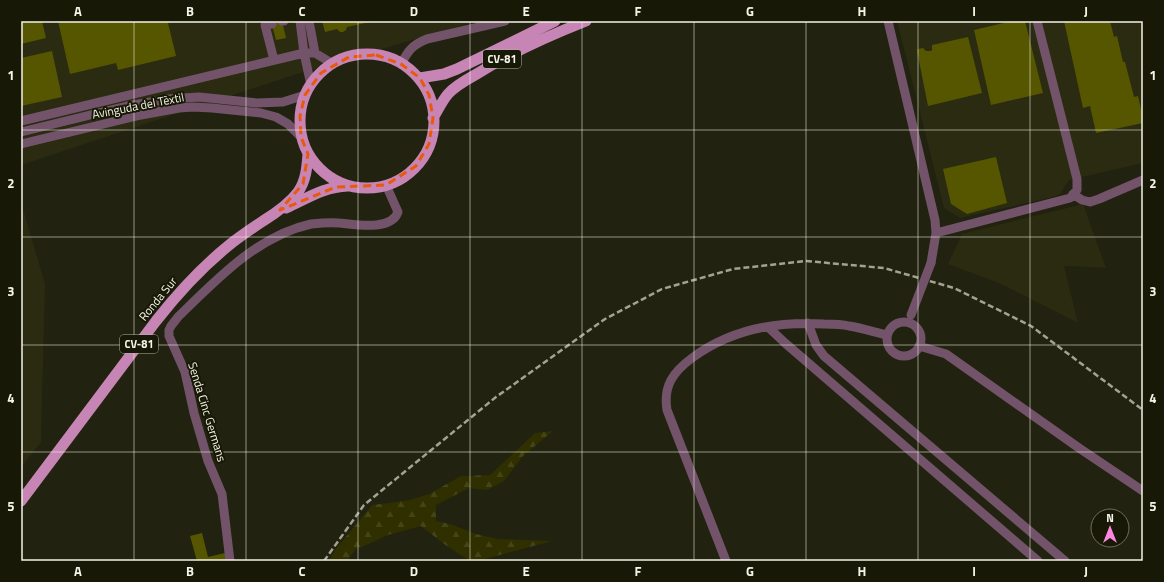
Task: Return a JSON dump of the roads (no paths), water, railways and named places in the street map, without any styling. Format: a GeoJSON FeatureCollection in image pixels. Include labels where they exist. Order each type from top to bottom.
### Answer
{"type":"FeatureCollection","features":[{"type":"Feature","properties":{"kind":"main road","name":"CV-81"},"geometry":{"type":"LineString","coordinates":[[420,78],[444,74],[456,69],[555,21]]}},
{"type":"Feature","properties":{"kind":"main road","name":"CV-81"},"geometry":{"type":"LineString","coordinates":[[433,118],[440,105],[449,94],[462,83],[503,58],[586,21]]}},
{"type":"Feature","properties":{"kind":"main road","name":"CV-81"},"geometry":{"type":"LineString","coordinates":[[367,55],[380,56],[401,64],[420,78],[430,100],[433,118],[432,136],[426,152],[416,166],[402,178],[386,185],[368,188],[349,186],[333,179],[318,168],[308,154],[301,137],[300,116],[308,90],[321,73],[333,64],[349,57],[367,55]]}},
{"type":"Feature","properties":{"kind":"main road","name":"Ronda Sur"},"geometry":{"type":"LineString","coordinates":[[21,501],[156,321],[190,280],[214,258],[242,236],[280,210],[298,193],[303,184],[308,154]]}},
{"type":"Feature","properties":{"kind":"main road","name":"Ronda Sur"},"geometry":{"type":"LineString","coordinates":[[280,210],[320,191],[336,187],[349,186]]}},
{"type":"Feature","properties":{"kind":"street"},"geometry":{"type":"LineString","coordinates":[[300,21],[308,90]]}},
{"type":"Feature","properties":{"kind":"street"},"geometry":{"type":"LineString","coordinates":[[309,21],[315,53]]}},
{"type":"Feature","properties":{"kind":"street"},"geometry":{"type":"LineString","coordinates":[[401,64],[407,52],[418,42],[505,21]]}},
{"type":"Feature","properties":{"kind":"street"},"geometry":{"type":"LineString","coordinates":[[888,21],[935,220],[936,233],[931,263],[910,319],[893,326],[887,335],[886,340],[891,351],[900,356],[912,354],[916,351],[921,341],[918,330],[910,319]]}},
{"type":"Feature","properties":{"kind":"street"},"geometry":{"type":"LineString","coordinates":[[936,233],[1070,198],[1077,190],[1077,179],[1038,21]]}},
{"type":"Feature","properties":{"kind":"street"},"geometry":{"type":"LineString","coordinates":[[272,24],[265,25],[274,60]]}},
{"type":"Feature","properties":{"kind":"street"},"geometry":{"type":"LineString","coordinates":[[21,121],[304,53],[315,53],[333,64]]}},
{"type":"Feature","properties":{"kind":"street","name":"Avinguda del Tèxtil"},"geometry":{"type":"LineString","coordinates":[[21,132],[127,106],[168,99],[198,96],[257,103],[283,102],[308,90]]}},
{"type":"Feature","properties":{"kind":"street","name":"Avinguda del Tèxtil"},"geometry":{"type":"LineString","coordinates":[[21,144],[141,115],[172,109],[193,107],[261,112],[276,117],[288,124],[301,137]]}},
{"type":"Feature","properties":{"kind":"street"},"geometry":{"type":"LineString","coordinates":[[1074,194],[1082,200],[1090,202],[1143,180]]}},
{"type":"Feature","properties":{"kind":"street","name":"Senda Cinc Germans"},"geometry":{"type":"LineString","coordinates":[[230,561],[222,494],[208,461],[194,413],[185,372],[171,342],[169,330],[173,322],[231,266],[250,253],[286,233],[313,224],[332,223],[373,226],[389,221],[397,215],[398,212],[386,185]]}},
{"type":"Feature","properties":{"kind":"street"},"geometry":{"type":"LineString","coordinates":[[726,561],[667,410],[665,401],[669,383],[674,374],[682,365],[704,350],[738,334],[768,327],[808,323],[848,325],[887,335]]}},
{"type":"Feature","properties":{"kind":"street"},"geometry":{"type":"LineString","coordinates":[[808,323],[816,345],[824,356],[1065,561]]}},
{"type":"Feature","properties":{"kind":"street"},"geometry":{"type":"LineString","coordinates":[[768,327],[1038,561]]}},
{"type":"Feature","properties":{"kind":"street"},"geometry":{"type":"LineString","coordinates":[[919,346],[946,354],[1079,448],[1143,490]]}},
{"type":"Feature","properties":{"kind":"railway"},"geometry":{"type":"LineString","coordinates":[[324,561],[364,505],[496,397],[605,319],[662,289],[733,269],[806,261],[884,268],[954,288],[1031,326],[1143,410]]}}]}
